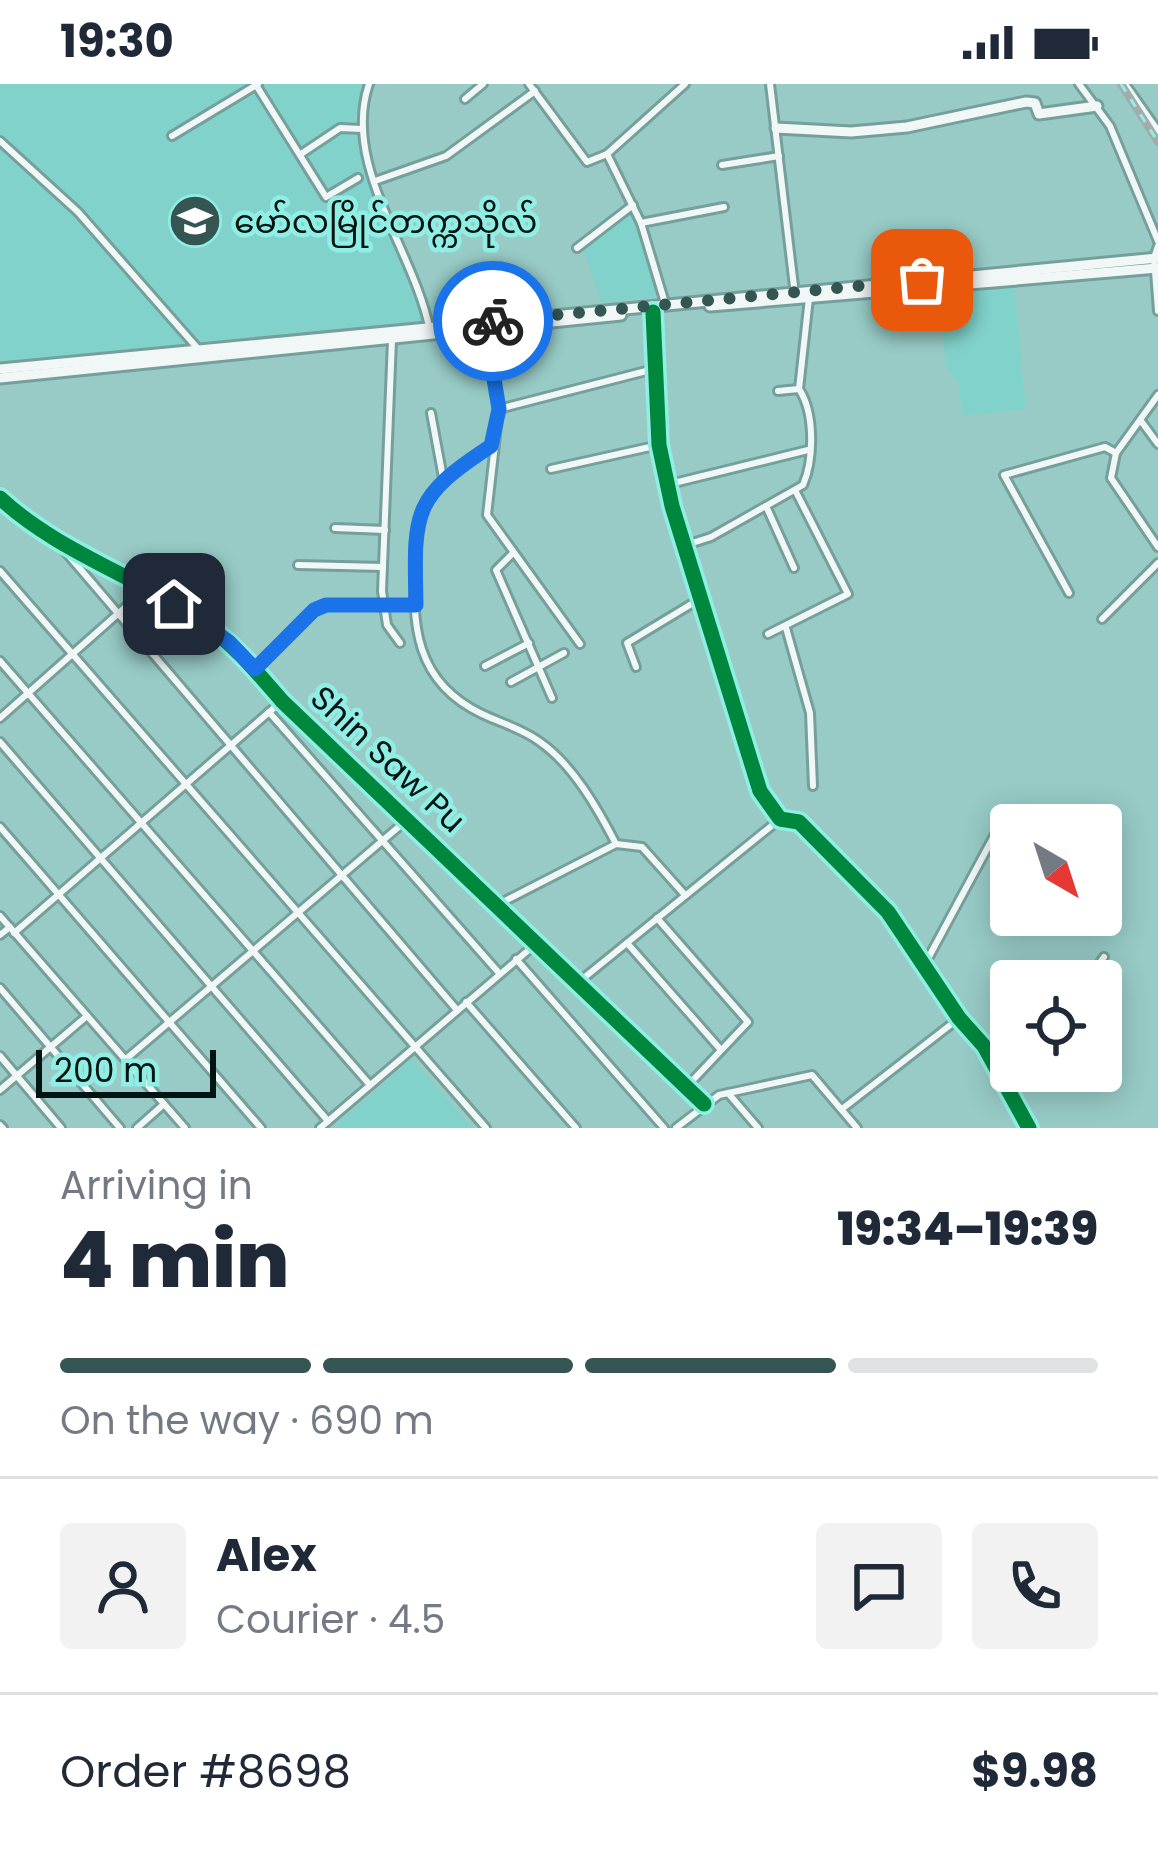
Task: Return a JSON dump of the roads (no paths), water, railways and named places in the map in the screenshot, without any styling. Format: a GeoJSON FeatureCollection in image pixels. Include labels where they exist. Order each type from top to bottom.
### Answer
{"type":"FeatureCollection","features":[{"type":"Feature","properties":{"kind":"main road"},"geometry":{"type":"LineString","coordinates":[[776,128],[851,132],[1026,102],[1035,103],[1039,114],[1097,106]]}},
{"type":"Feature","properties":{"kind":"main road"},"geometry":{"type":"LineString","coordinates":[[0,374],[1156,263]]}},
{"type":"Feature","properties":{"kind":"main road"},"geometry":{"type":"LineString","coordinates":[[487,327],[666,305],[1156,263]]}},
{"type":"Feature","properties":{"kind":"main road"},"geometry":{"type":"LineString","coordinates":[[203,354],[392,340],[430,332]]}},
{"type":"Feature","properties":{"kind":"street"},"geometry":{"type":"LineString","coordinates":[[172,136],[257,84],[326,197],[358,178]]}},
{"type":"Feature","properties":{"kind":"street"},"geometry":{"type":"LineString","coordinates":[[369,84],[361,107],[362,129],[375,181],[424,299],[430,332]]}},
{"type":"Feature","properties":{"kind":"street"},"geometry":{"type":"LineString","coordinates":[[465,99],[483,84]]}},
{"type":"Feature","properties":{"kind":"street"},"geometry":{"type":"LineString","coordinates":[[375,181],[459,149],[532,88],[587,162],[607,154],[685,84]]}},
{"type":"Feature","properties":{"kind":"street"},"geometry":{"type":"LineString","coordinates":[[770,84],[795,295]]}},
{"type":"Feature","properties":{"kind":"street"},"geometry":{"type":"LineString","coordinates":[[1079,84],[1097,106],[1126,160],[1145,220],[1158,243],[1158,310]]}},
{"type":"Feature","properties":{"kind":"street"},"geometry":{"type":"LineString","coordinates":[[1125,84],[1158,130]]}},
{"type":"Feature","properties":{"kind":"street"},"geometry":{"type":"LineString","coordinates":[[300,155],[340,128],[362,129]]}},
{"type":"Feature","properties":{"kind":"street"},"geometry":{"type":"LineString","coordinates":[[0,141],[78,212],[203,354]]}},
{"type":"Feature","properties":{"kind":"street"},"geometry":{"type":"LineString","coordinates":[[607,154],[641,224],[666,305]]}},
{"type":"Feature","properties":{"kind":"street"},"geometry":{"type":"LineString","coordinates":[[722,165],[779,156]]}},
{"type":"Feature","properties":{"kind":"street"},"geometry":{"type":"LineString","coordinates":[[578,248],[633,206]]}},
{"type":"Feature","properties":{"kind":"street"},"geometry":{"type":"LineString","coordinates":[[641,224],[724,207]]}},
{"type":"Feature","properties":{"kind":"street"},"geometry":{"type":"LineString","coordinates":[[683,546],[796,492],[807,476],[810,417],[799,389],[809,298]]}},
{"type":"Feature","properties":{"kind":"street"},"geometry":{"type":"LineString","coordinates":[[653,312],[659,445],[683,546],[703,597],[760,791],[780,819],[799,822],[888,912],[990,1061]]}},
{"type":"Feature","properties":{"kind":"street"},"geometry":{"type":"LineString","coordinates":[[487,327],[499,409],[491,446],[487,515],[580,644]]}},
{"type":"Feature","properties":{"kind":"street"},"geometry":{"type":"LineString","coordinates":[[392,340],[383,605],[387,625],[400,643]]}},
{"type":"Feature","properties":{"kind":"street"},"geometry":{"type":"LineString","coordinates":[[499,409],[654,369]]}},
{"type":"Feature","properties":{"kind":"street"},"geometry":{"type":"LineString","coordinates":[[778,391],[799,389]]}},
{"type":"Feature","properties":{"kind":"street"},"geometry":{"type":"LineString","coordinates":[[1158,395],[1116,453],[1111,478],[1158,547]]}},
{"type":"Feature","properties":{"kind":"street"},"geometry":{"type":"LineString","coordinates":[[431,413],[443,478]]}},
{"type":"Feature","properties":{"kind":"street"},"geometry":{"type":"LineString","coordinates":[[1141,421],[1158,444]]}},
{"type":"Feature","properties":{"kind":"street"},"geometry":{"type":"LineString","coordinates":[[551,469],[659,445]]}},
{"type":"Feature","properties":{"kind":"street"},"geometry":{"type":"LineString","coordinates":[[491,446],[443,478],[420,510],[416,605],[423,661],[465,704],[542,742],[580,785],[616,844]]}},
{"type":"Feature","properties":{"kind":"street"},"geometry":{"type":"LineString","coordinates":[[1069,593],[1004,475],[1105,447],[1116,453]]}},
{"type":"Feature","properties":{"kind":"street"},"geometry":{"type":"LineString","coordinates":[[670,484],[808,449]]}},
{"type":"Feature","properties":{"kind":"street"},"geometry":{"type":"LineString","coordinates":[[767,634],[848,594],[796,492]]}},
{"type":"Feature","properties":{"kind":"street","name":"Shin Saw Pu"},"geometry":{"type":"LineString","coordinates":[[0,498],[56,540],[201,621],[704,1104]]}},
{"type":"Feature","properties":{"kind":"street"},"geometry":{"type":"LineString","coordinates":[[766,506],[794,568]]}},
{"type":"Feature","properties":{"kind":"street"},"geometry":{"type":"LineString","coordinates":[[335,528],[386,530]]}},
{"type":"Feature","properties":{"kind":"street"},"geometry":{"type":"LineString","coordinates":[[56,540],[457,1010]]}},
{"type":"Feature","properties":{"kind":"street"},"geometry":{"type":"LineString","coordinates":[[512,554],[496,570],[553,698]]}},
{"type":"Feature","properties":{"kind":"street"},"geometry":{"type":"LineString","coordinates":[[1102,619],[1158,563]]}},
{"type":"Feature","properties":{"kind":"street"},"geometry":{"type":"LineString","coordinates":[[298,565],[383,567]]}},
{"type":"Feature","properties":{"kind":"street"},"geometry":{"type":"LineString","coordinates":[[0,571],[486,1128]]}},
{"type":"Feature","properties":{"kind":"street"},"geometry":{"type":"LineString","coordinates":[[0,718],[147,588]]}},
{"type":"Feature","properties":{"kind":"street"},"geometry":{"type":"LineString","coordinates":[[636,667],[627,643],[703,597]]}},
{"type":"Feature","properties":{"kind":"street"},"geometry":{"type":"LineString","coordinates":[[255,669],[314,610],[416,605]]}},
{"type":"Feature","properties":{"kind":"street"},"geometry":{"type":"LineString","coordinates":[[786,628],[810,713],[813,786]]}},
{"type":"Feature","properties":{"kind":"street"},"geometry":{"type":"LineString","coordinates":[[484,665],[529,644]]}},
{"type":"Feature","properties":{"kind":"street"},"geometry":{"type":"LineString","coordinates":[[511,682],[564,653]]}},
{"type":"Feature","properties":{"kind":"street"},"geometry":{"type":"LineString","coordinates":[[0,661],[370,1084]]}},
{"type":"Feature","properties":{"kind":"street"},"geometry":{"type":"LineString","coordinates":[[0,935],[59,894],[282,701]]}},
{"type":"Feature","properties":{"kind":"street"},"geometry":{"type":"LineString","coordinates":[[269,712],[499,973]]}},
{"type":"Feature","properties":{"kind":"street"},"geometry":{"type":"LineString","coordinates":[[0,742],[328,1121]]}},
{"type":"Feature","properties":{"kind":"street"},"geometry":{"type":"LineString","coordinates":[[126,1059],[408,819]]}},
{"type":"Feature","properties":{"kind":"street"},"geometry":{"type":"LineString","coordinates":[[580,981],[780,819]]}},
{"type":"Feature","properties":{"kind":"street"},"geometry":{"type":"LineString","coordinates":[[0,827],[261,1128]]}},
{"type":"Feature","properties":{"kind":"street"},"geometry":{"type":"LineString","coordinates":[[924,966],[990,843]]}},
{"type":"Feature","properties":{"kind":"street"},"geometry":{"type":"LineString","coordinates":[[500,904],[616,844],[642,847],[685,895]]}},
{"type":"Feature","properties":{"kind":"street"},"geometry":{"type":"LineString","coordinates":[[0,916],[185,1128]]}},
{"type":"Feature","properties":{"kind":"street"},"geometry":{"type":"LineString","coordinates":[[657,918],[748,1022],[693,1080],[689,1091]]}},
{"type":"Feature","properties":{"kind":"street"},"geometry":{"type":"LineString","coordinates":[[320,1128],[538,942]]}},
{"type":"Feature","properties":{"kind":"street"},"geometry":{"type":"LineString","coordinates":[[627,943],[722,1050]]}},
{"type":"Feature","properties":{"kind":"street"},"geometry":{"type":"LineString","coordinates":[[516,959],[664,1128]]}},
{"type":"Feature","properties":{"kind":"street"},"geometry":{"type":"LineString","coordinates":[[0,988],[120,1128]]}},
{"type":"Feature","properties":{"kind":"street"},"geometry":{"type":"LineString","coordinates":[[466,1002],[576,1128]]}},
{"type":"Feature","properties":{"kind":"street"},"geometry":{"type":"LineString","coordinates":[[0,1090],[87,1016]]}},
{"type":"Feature","properties":{"kind":"street"},"geometry":{"type":"LineString","coordinates":[[842,1109],[958,1018]]}},
{"type":"Feature","properties":{"kind":"street"},"geometry":{"type":"LineString","coordinates":[[0,1056],[61,1128]]}},
{"type":"Feature","properties":{"kind":"street"},"geometry":{"type":"LineString","coordinates":[[676,1128],[704,1104],[728,1093],[812,1075],[857,1128]]}},
{"type":"Feature","properties":{"kind":"street"},"geometry":{"type":"LineString","coordinates":[[1009,1092],[1029,1128]]}},
{"type":"Feature","properties":{"kind":"street"},"geometry":{"type":"LineString","coordinates":[[728,1093],[758,1128]]}},
{"type":"Feature","properties":{"kind":"street"},"geometry":{"type":"LineString","coordinates":[[137,1128],[164,1104]]}},
{"type":"Feature","properties":{"kind":"railway"},"geometry":{"type":"LineString","coordinates":[[1121,84],[1158,142]]}},
{"type":"Feature","properties":{"kind":"place","name":"မော်လမြိုင်တက္ကသိုလ်"},"geometry":{"type":"Point","coordinates":[195,221]}}]}
